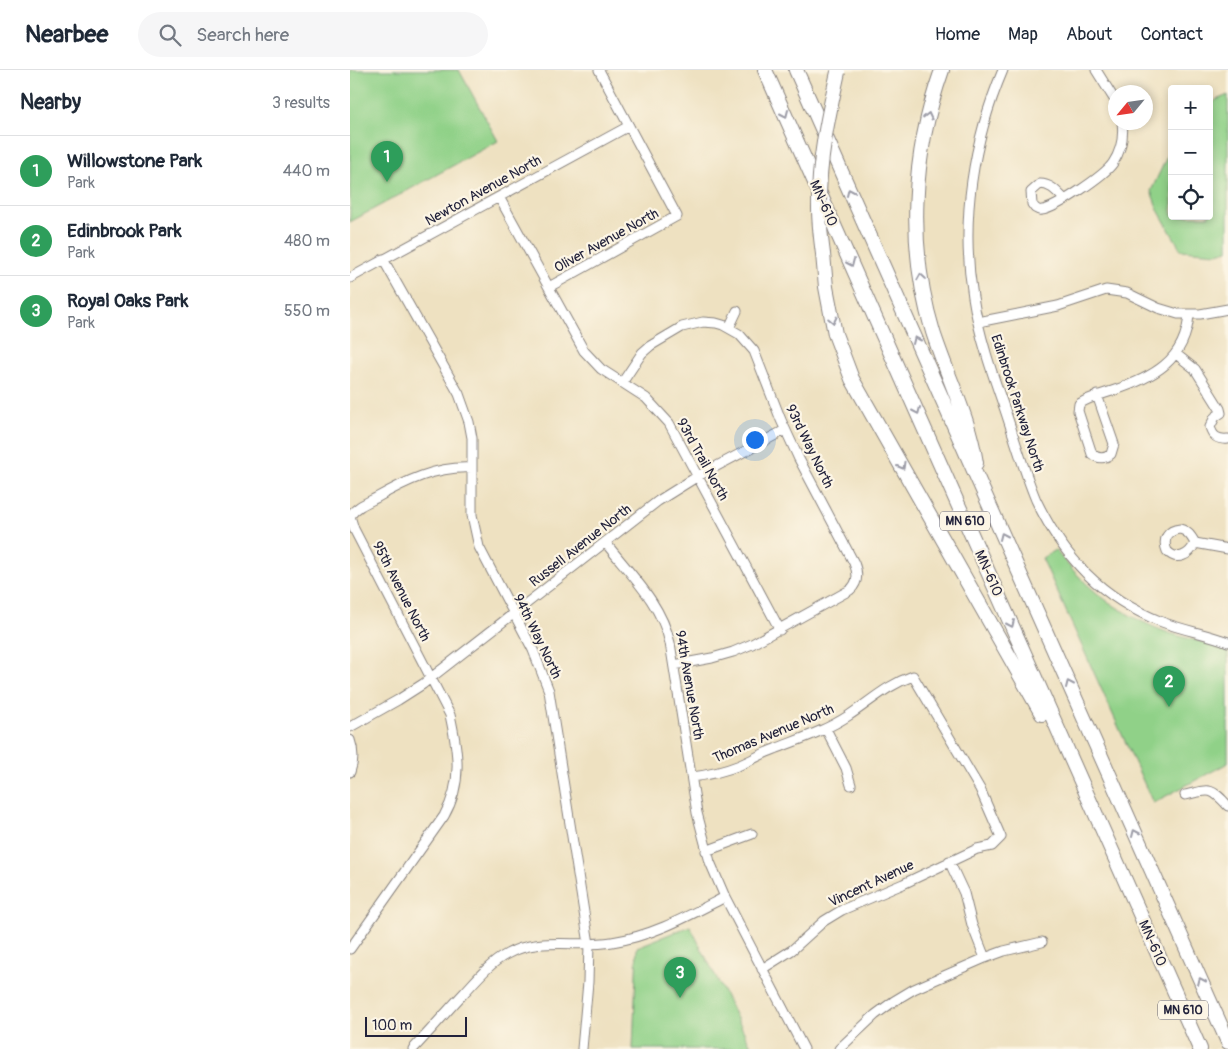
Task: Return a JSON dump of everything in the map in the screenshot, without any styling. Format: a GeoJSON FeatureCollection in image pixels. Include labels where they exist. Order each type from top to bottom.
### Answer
{"type":"FeatureCollection","features":[{"type":"Feature","properties":{"kind":"highway","name":"MN-610"},"geometry":{"type":"LineString","coordinates":[[765,70],[1200,1049]]}},
{"type":"Feature","properties":{"kind":"highway","name":"MN-610"},"geometry":{"type":"LineString","coordinates":[[796,70],[1228,1042]]}},
{"type":"Feature","properties":{"kind":"highway"},"geometry":{"type":"LineString","coordinates":[[942,70],[931,101],[920,156],[916,198],[917,243],[927,309],[942,358],[973,442],[979,481]]}},
{"type":"Feature","properties":{"kind":"highway"},"geometry":{"type":"LineString","coordinates":[[838,71],[827,118],[820,170],[819,209],[826,288],[836,334],[852,379],[1046,722],[1166,972]]}},
{"type":"Feature","properties":{"kind":"street"},"geometry":{"type":"LineString","coordinates":[[599,70],[629,126]]}},
{"type":"Feature","properties":{"kind":"street","name":"Edinbrook Parkway North"},"geometry":{"type":"LineString","coordinates":[[1003,70],[983,126],[974,166],[968,232],[969,266],[978,322],[992,373],[1036,500],[1046,521],[1070,556],[1096,583],[1129,606],[1164,623],[1228,642]]}},
{"type":"Feature","properties":{"kind":"street"},"geometry":{"type":"LineString","coordinates":[[1096,70],[1108,89]]}},
{"type":"Feature","properties":{"kind":"street","name":"Newton Avenue North"},"geometry":{"type":"LineString","coordinates":[[350,278],[629,126]]}},
{"type":"Feature","properties":{"kind":"street","name":"Oliver Avenue North"},"geometry":{"type":"LineString","coordinates":[[549,287],[677,216],[629,126]]}},
{"type":"Feature","properties":{"kind":"street"},"geometry":{"type":"LineString","coordinates":[[1064,199],[1093,183],[1112,165],[1122,142],[1122,130]]}},
{"type":"Feature","properties":{"kind":"street","name":"93rd Trail North"},"geometry":{"type":"LineString","coordinates":[[498,197],[584,351],[601,369],[646,398],[669,423],[780,630]]}},
{"type":"Feature","properties":{"kind":"street","name":"94th Way North"},"geometry":{"type":"LineString","coordinates":[[383,259],[465,408],[472,438],[472,515],[474,531],[485,562],[533,650],[549,691],[589,944],[588,982],[582,1049]]}},
{"type":"Feature","properties":{"kind":"street"},"geometry":{"type":"LineString","coordinates":[[978,322],[1058,306],[1106,290],[1123,292],[1158,308],[1189,314],[1228,309]]}},
{"type":"Feature","properties":{"kind":"street"},"geometry":{"type":"LineString","coordinates":[[622,383],[642,352],[650,346],[682,327],[696,323],[710,322],[729,328],[737,311]]}},
{"type":"Feature","properties":{"kind":"street"},"geometry":{"type":"LineString","coordinates":[[1097,395],[1114,444],[1111,454],[1102,458],[1092,454],[1078,411],[1079,404],[1089,397],[1132,383],[1159,369],[1176,354],[1187,332],[1189,314]]}},
{"type":"Feature","properties":{"kind":"street","name":"93rd Way North"},"geometry":{"type":"LineString","coordinates":[[729,328],[746,341],[754,351],[785,430],[858,574],[854,587],[845,594],[780,630]]}},
{"type":"Feature","properties":{"kind":"street"},"geometry":{"type":"LineString","coordinates":[[1176,354],[1195,369],[1224,414],[1215,417],[1210,427],[1214,436],[1218,439],[1228,439]]}},
{"type":"Feature","properties":{"kind":"street","name":"Russell Avenue North"},"geometry":{"type":"LineString","coordinates":[[350,727],[398,700],[431,678],[658,501],[698,476],[785,430]]}},
{"type":"Feature","properties":{"kind":"street"},"geometry":{"type":"LineString","coordinates":[[350,516],[361,506],[414,478],[446,469],[472,468]]}},
{"type":"Feature","properties":{"kind":"street","name":"95th Avenue North"},"geometry":{"type":"LineString","coordinates":[[350,516],[354,529],[431,678]]}},
{"type":"Feature","properties":{"kind":"street","name":"94th Avenue North"},"geometry":{"type":"LineString","coordinates":[[605,542],[658,610],[668,631],[697,813],[706,851],[724,897],[804,1049]]}},
{"type":"Feature","properties":{"kind":"street"},"geometry":{"type":"LineString","coordinates":[[1195,543],[1228,550]]}},
{"type":"Feature","properties":{"kind":"street"},"geometry":{"type":"LineString","coordinates":[[674,665],[732,652],[780,630]]}},
{"type":"Feature","properties":{"kind":"street","name":"Thomas Avenue North"},"geometry":{"type":"LineString","coordinates":[[692,777],[706,775],[739,765],[765,752],[826,729],[880,692],[897,682],[913,676],[980,789],[1001,837]]}},
{"type":"Feature","properties":{"kind":"street"},"geometry":{"type":"LineString","coordinates":[[350,949],[444,816],[456,790],[458,767],[453,729],[447,710],[431,678]]}},
{"type":"Feature","properties":{"kind":"street"},"geometry":{"type":"LineString","coordinates":[[826,729],[846,768],[851,784]]}},
{"type":"Feature","properties":{"kind":"street"},"geometry":{"type":"LineString","coordinates":[[350,740],[353,754],[350,772]]}},
{"type":"Feature","properties":{"kind":"street"},"geometry":{"type":"LineString","coordinates":[[1185,795],[1210,790],[1217,794],[1228,806]]}},
{"type":"Feature","properties":{"kind":"street"},"geometry":{"type":"LineString","coordinates":[[706,851],[752,834]]}},
{"type":"Feature","properties":{"kind":"street","name":"Vincent Avenue"},"geometry":{"type":"LineString","coordinates":[[762,968],[792,950],[824,921],[842,910],[977,849],[992,846],[1001,837]]}},
{"type":"Feature","properties":{"kind":"street"},"geometry":{"type":"LineString","coordinates":[[949,861],[964,893],[972,925],[985,958]]}},
{"type":"Feature","properties":{"kind":"street"},"geometry":{"type":"LineString","coordinates":[[413,1049],[484,972],[507,954],[520,948],[534,945],[589,944],[618,941],[654,932],[724,897]]}},
{"type":"Feature","properties":{"kind":"street"},"geometry":{"type":"LineString","coordinates":[[839,1049],[875,1015],[914,989],[1004,951],[1042,942]]}},
{"type":"Feature","properties":{"kind":"green space"},"geometry":{"type":"Polygon","coordinates":[[[350,70],[459,70],[498,141],[350,222],[350,70]]]}},
{"type":"Feature","properties":{"kind":"green space"},"geometry":{"type":"Polygon","coordinates":[[[1228,95],[1228,250],[1217,253],[1181,250],[1158,210],[1151,191],[1168,155],[1168,220],[1213,220],[1213,103],[1228,95]]]}},
{"type":"Feature","properties":{"kind":"green space"},"geometry":{"type":"Polygon","coordinates":[[[1055,550],[1092,589],[1123,611],[1169,633],[1228,650],[1228,763],[1153,803],[1042,558],[1055,550]]]}},
{"type":"Feature","properties":{"kind":"green space"},"geometry":{"type":"Polygon","coordinates":[[[690,926],[752,1049],[633,1049],[637,947],[690,926]]]}},
{"type":"Feature","properties":{"kind":"place","name":"Willowstone Park"},"geometry":{"type":"Point","coordinates":[387,182]}},
{"type":"Feature","properties":{"kind":"place","name":"Edinbrook Park"},"geometry":{"type":"Point","coordinates":[1169,707]}},
{"type":"Feature","properties":{"kind":"place","name":"Royal Oaks Park"},"geometry":{"type":"Point","coordinates":[680,998]}}]}
